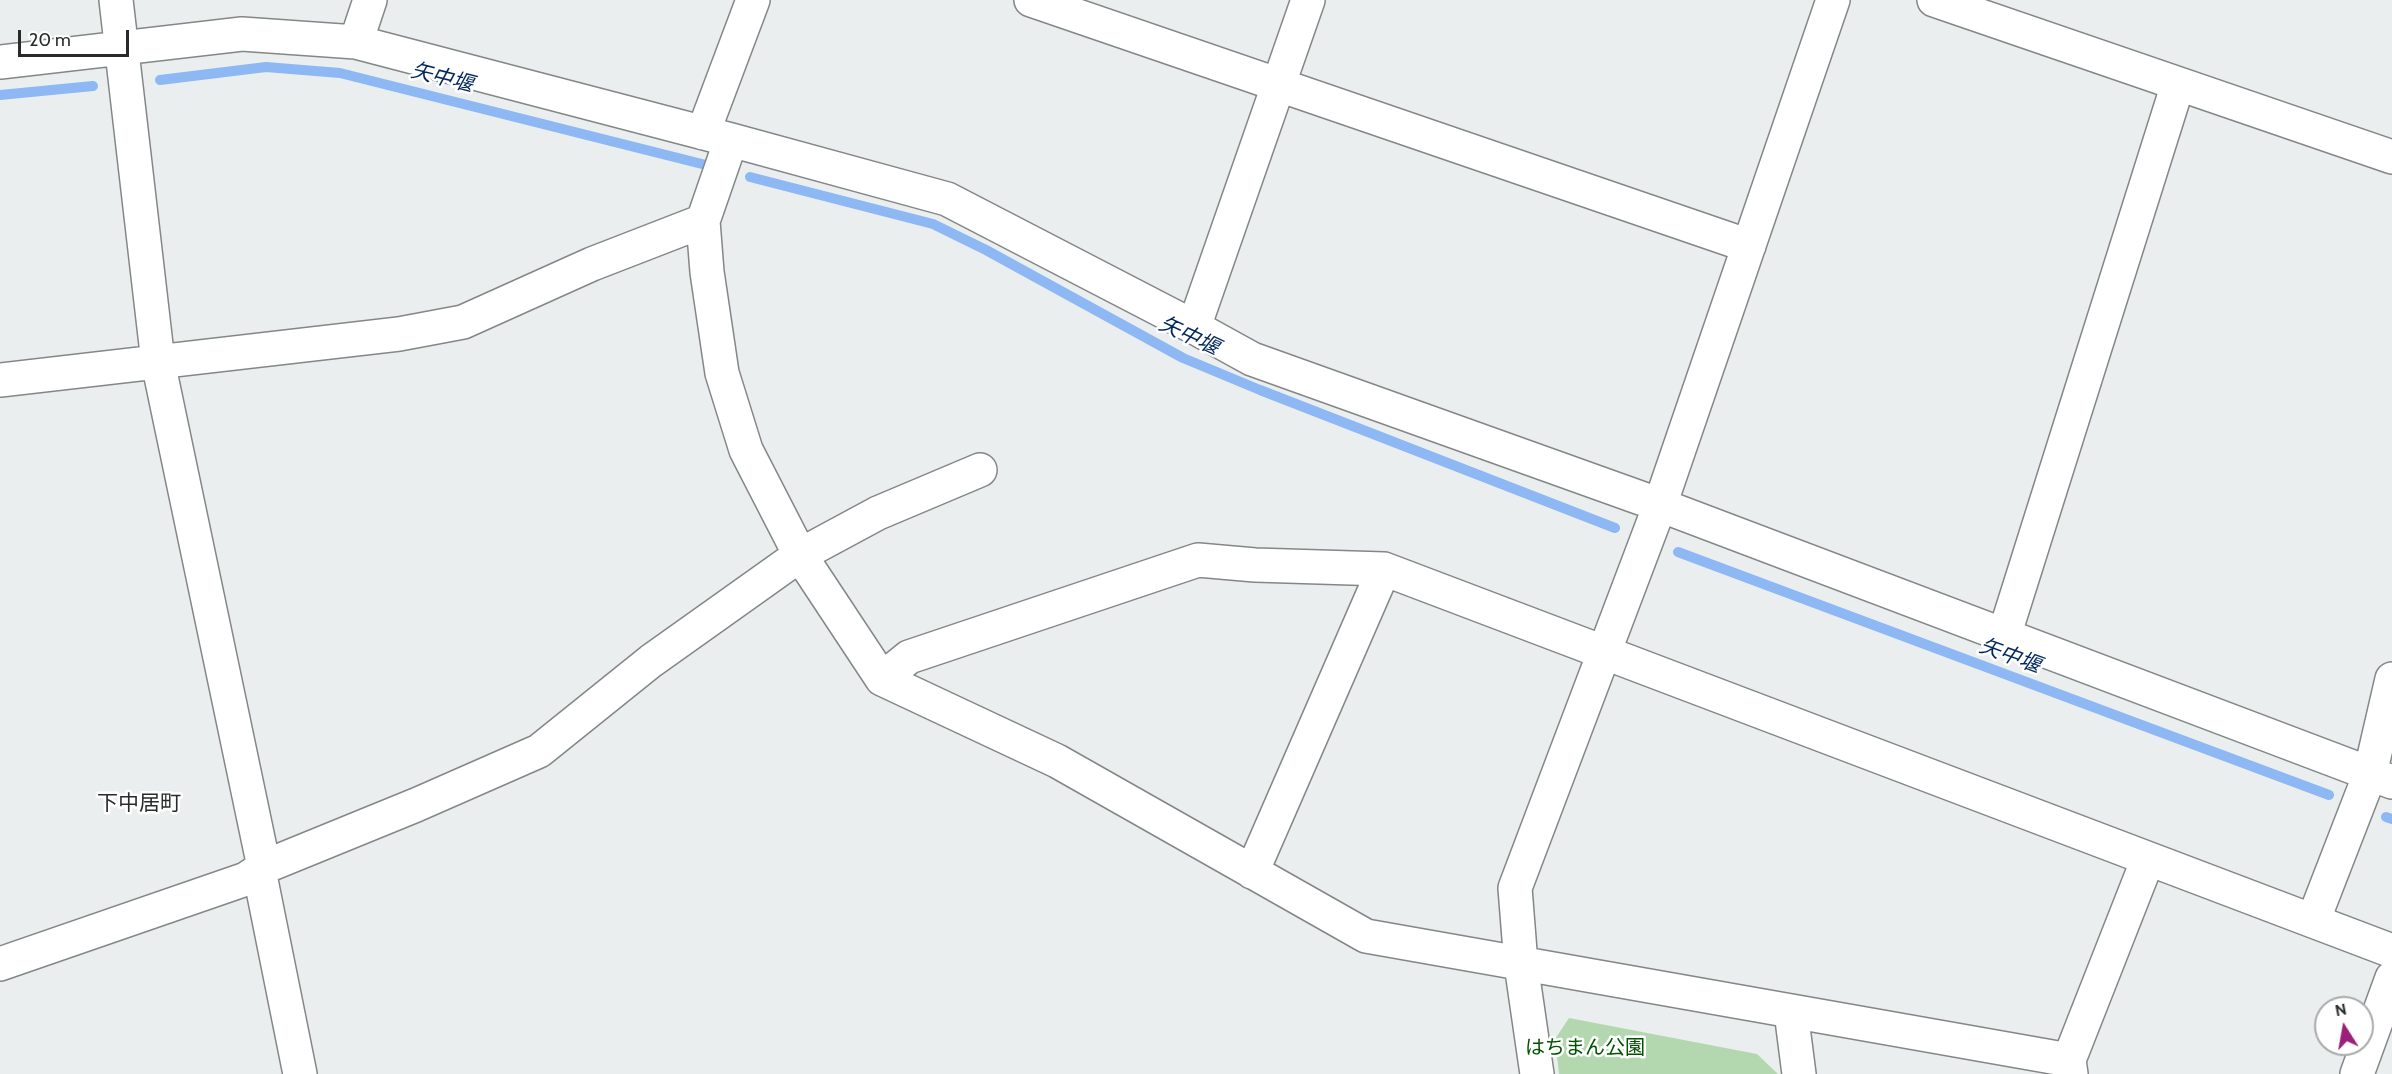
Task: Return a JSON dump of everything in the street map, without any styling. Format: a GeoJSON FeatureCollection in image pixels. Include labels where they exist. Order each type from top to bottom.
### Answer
{"type":"FeatureCollection","features":[{"type":"Feature","properties":{"kind":"street"},"geometry":{"type":"LineString","coordinates":[[116,0],[158,362],[261,869],[300,1074]]}},
{"type":"Feature","properties":{"kind":"street"},"geometry":{"type":"LineString","coordinates":[[356,42],[370,0]]}},
{"type":"Feature","properties":{"kind":"street"},"geometry":{"type":"LineString","coordinates":[[753,0],[717,136],[703,221],[707,272],[722,373],[746,450],[800,555],[882,679],[1057,761],[1366,936],[1791,1012],[2070,1067],[2148,859]]}},
{"type":"Feature","properties":{"kind":"street"},"geometry":{"type":"LineString","coordinates":[[1031,0],[1749,246]]}},
{"type":"Feature","properties":{"kind":"street"},"geometry":{"type":"LineString","coordinates":[[1194,327],[1308,0]]}},
{"type":"Feature","properties":{"kind":"street"},"geometry":{"type":"LineString","coordinates":[[1537,1074],[1521,964],[1515,888],[1660,505],[1833,0]]}},
{"type":"Feature","properties":{"kind":"street"},"geometry":{"type":"LineString","coordinates":[[1934,0],[2392,157]]}},
{"type":"Feature","properties":{"kind":"street"},"geometry":{"type":"LineString","coordinates":[[0,63],[242,34],[356,42],[717,136],[947,199],[1252,359],[1660,505],[2381,778]]}},
{"type":"Feature","properties":{"kind":"street"},"geometry":{"type":"LineString","coordinates":[[2004,636],[2178,84]]}},
{"type":"Feature","properties":{"kind":"street"},"geometry":{"type":"LineString","coordinates":[[0,380],[399,334],[463,322],[592,264],[703,221]]}},
{"type":"Feature","properties":{"kind":"street"},"geometry":{"type":"LineString","coordinates":[[0,964],[246,879],[261,869],[539,751],[651,661],[800,555],[878,513],[980,470]]}},
{"type":"Feature","properties":{"kind":"street"},"geometry":{"type":"LineString","coordinates":[[882,679],[909,657],[1198,560],[1256,565],[1384,569],[2392,951]]}},
{"type":"Feature","properties":{"kind":"street"},"geometry":{"type":"LineString","coordinates":[[1252,872],[1384,569]]}},
{"type":"Feature","properties":{"kind":"street"},"geometry":{"type":"LineString","coordinates":[[2313,921],[2381,778],[2392,679]]}},
{"type":"Feature","properties":{"kind":"street"},"geometry":{"type":"LineString","coordinates":[[2357,1074],[2392,978]]}},
{"type":"Feature","properties":{"kind":"street"},"geometry":{"type":"LineString","coordinates":[[1791,1012],[1799,1074]]}},
{"type":"Feature","properties":{"kind":"green space","name":"はちまん公園"},"geometry":{"type":"Polygon","coordinates":[[[1569,1018],[1757,1054],[1778,1074],[1559,1074],[1555,1039],[1569,1018]]]}},
{"type":"Feature","properties":{"kind":"waterway","name":"矢中堰"},"geometry":{"type":"LineString","coordinates":[[160,80],[266,67],[340,73],[710,166]]}},
{"type":"Feature","properties":{"kind":"waterway","name":"矢中堰"},"geometry":{"type":"LineString","coordinates":[[0,95],[93,86]]}},
{"type":"Feature","properties":{"kind":"waterway","name":"矢中堰"},"geometry":{"type":"LineString","coordinates":[[750,177],[933,224],[986,250],[1183,358],[1615,528]]}},
{"type":"Feature","properties":{"kind":"waterway","name":"矢中堰"},"geometry":{"type":"LineString","coordinates":[[1678,552],[2329,795]]}},
{"type":"Feature","properties":{"kind":"waterway","name":"矢中堰"},"geometry":{"type":"LineString","coordinates":[[2386,817],[2392,819]]}},
{"type":"Feature","properties":{"kind":"district","name":"下中居町"},"geometry":{"type":"Point","coordinates":[139,804]}}]}
